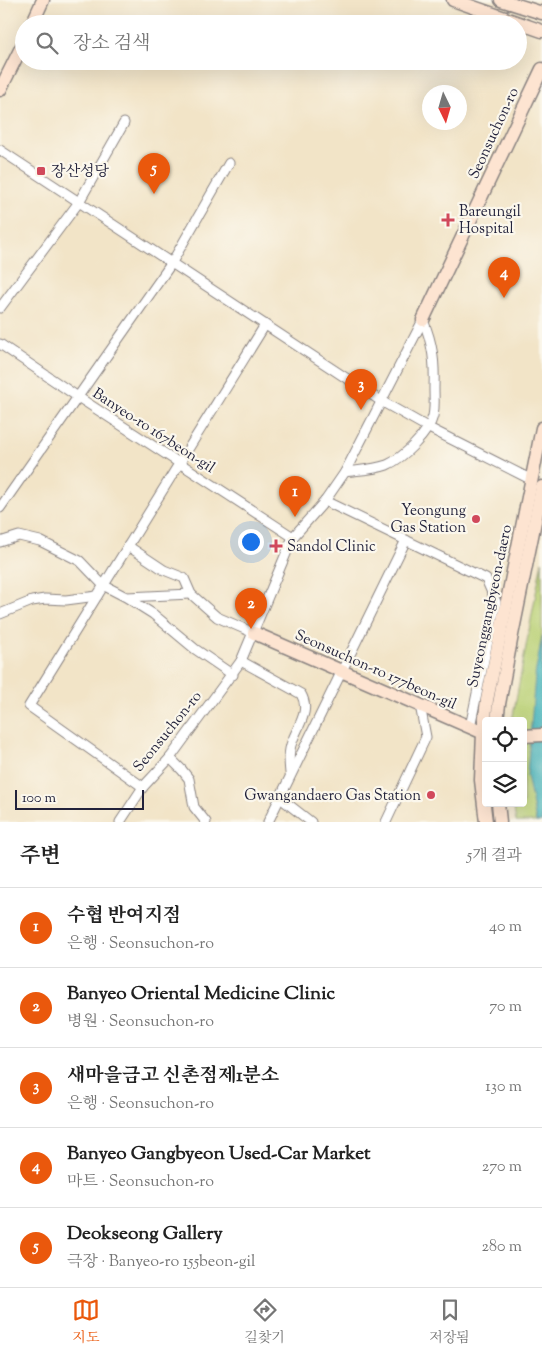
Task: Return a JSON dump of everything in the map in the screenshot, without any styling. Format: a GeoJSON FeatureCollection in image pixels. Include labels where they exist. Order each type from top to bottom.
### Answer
{"type":"FeatureCollection","features":[{"type":"Feature","properties":{"kind":"main road"},"geometry":{"type":"LineString","coordinates":[[36,15],[43,0]]}},
{"type":"Feature","properties":{"kind":"main road"},"geometry":{"type":"LineString","coordinates":[[454,0],[497,15]]}},
{"type":"Feature","properties":{"kind":"main road"},"geometry":{"type":"LineString","coordinates":[[501,0],[542,13]]}},
{"type":"Feature","properties":{"kind":"main road"},"geometry":{"type":"LineString","coordinates":[[527,26],[542,31]]}},
{"type":"Feature","properties":{"kind":"main road"},"geometry":{"type":"LineString","coordinates":[[0,90],[15,61]]}},
{"type":"Feature","properties":{"kind":"main road"},"geometry":{"type":"LineString","coordinates":[[0,75],[12,67]]}},
{"type":"Feature","properties":{"kind":"main road","name":"Seonsuchon-ro"},"geometry":{"type":"LineString","coordinates":[[423,320],[542,69]]}},
{"type":"Feature","properties":{"kind":"main road","name":"Suyeonggangbyeon-daero"},"geometry":{"type":"LineString","coordinates":[[497,717],[537,483],[542,428]]}},
{"type":"Feature","properties":{"kind":"main road","name":"Suyeonggangbyeon-daero"},"geometry":{"type":"LineString","coordinates":[[485,717],[487,700],[537,483]]}},
{"type":"Feature","properties":{"kind":"main road","name":"Seonsuchon-ro 177beon-gil"},"geometry":{"type":"LineString","coordinates":[[254,633],[482,732]]}},
{"type":"Feature","properties":{"kind":"main road"},"geometry":{"type":"LineString","coordinates":[[527,736],[542,735]]}},
{"type":"Feature","properties":{"kind":"main road","name":"Suyeonggangbyeon-daero"},"geometry":{"type":"LineString","coordinates":[[482,762],[481,780],[486,822]]}},
{"type":"Feature","properties":{"kind":"main road"},"geometry":{"type":"LineString","coordinates":[[498,807],[500,822]]}},
{"type":"Feature","properties":{"kind":"street"},"geometry":{"type":"LineString","coordinates":[[0,308],[79,202],[124,123]]}},
{"type":"Feature","properties":{"kind":"street"},"geometry":{"type":"LineString","coordinates":[[0,150],[382,402],[537,483]]}},
{"type":"Feature","properties":{"kind":"street"},"geometry":{"type":"LineString","coordinates":[[0,508],[172,264],[229,163]]}},
{"type":"Feature","properties":{"kind":"street","name":"Seonsuchon-ro"},"geometry":{"type":"LineString","coordinates":[[120,822],[143,787],[170,758],[241,661],[293,537],[325,501],[345,472],[423,320]]}},
{"type":"Feature","properties":{"kind":"street"},"geometry":{"type":"LineString","coordinates":[[345,472],[373,469],[389,464],[420,440],[429,428],[434,414],[435,368],[431,340],[423,320]]}},
{"type":"Feature","properties":{"kind":"street"},"geometry":{"type":"LineString","coordinates":[[143,787],[29,706],[265,326]]}},
{"type":"Feature","properties":{"kind":"street","name":"Banyeo-ro 167beon-gil"},"geometry":{"type":"LineString","coordinates":[[0,344],[293,537]]}},
{"type":"Feature","properties":{"kind":"street"},"geometry":{"type":"LineString","coordinates":[[325,501],[486,579],[496,602],[470,727]]}},
{"type":"Feature","properties":{"kind":"street"},"geometry":{"type":"LineString","coordinates":[[0,542],[19,536],[40,541],[80,561],[103,585],[153,614],[195,649],[232,674]]}},
{"type":"Feature","properties":{"kind":"street"},"geometry":{"type":"LineString","coordinates":[[268,822],[406,540]]}},
{"type":"Feature","properties":{"kind":"street"},"geometry":{"type":"LineString","coordinates":[[128,546],[164,570],[184,578],[191,594],[217,617],[254,633]]}},
{"type":"Feature","properties":{"kind":"street"},"geometry":{"type":"LineString","coordinates":[[126,597],[191,594]]}},
{"type":"Feature","properties":{"kind":"street"},"geometry":{"type":"LineString","coordinates":[[0,614],[32,601],[45,599],[66,600],[97,596]]}},
{"type":"Feature","properties":{"kind":"street"},"geometry":{"type":"LineString","coordinates":[[241,661],[301,694],[306,702],[305,710],[291,743],[289,757],[290,775]]}},
{"type":"Feature","properties":{"kind":"street"},"geometry":{"type":"LineString","coordinates":[[386,822],[426,737],[420,705]]}},
{"type":"Feature","properties":{"kind":"street"},"geometry":{"type":"LineString","coordinates":[[170,758],[189,779],[194,807],[206,822]]}},
{"type":"Feature","properties":{"kind":"street"},"geometry":{"type":"LineString","coordinates":[[279,797],[311,822]]}},
{"type":"Feature","properties":{"kind":"green space"},"geometry":{"type":"Polygon","coordinates":[[[542,561],[542,822],[516,822],[514,807],[527,807],[527,717],[513,717],[542,561]]]}},
{"type":"Feature","properties":{"kind":"water"},"geometry":{"type":"Polygon","coordinates":[[[542,636],[542,822],[536,822],[527,775],[535,675],[542,636]]]}},
{"type":"Feature","properties":{"kind":"place","name":"장산성당"},"geometry":{"type":"Point","coordinates":[41,171]}},
{"type":"Feature","properties":{"kind":"place","name":"Deokseong Gallery"},"geometry":{"type":"Point","coordinates":[154,194]}},
{"type":"Feature","properties":{"kind":"place","name":"Bareungil Hospital"},"geometry":{"type":"Point","coordinates":[448,220]}},
{"type":"Feature","properties":{"kind":"place","name":"Banyeo Gangbyeon Used-Car Market"},"geometry":{"type":"Point","coordinates":[504,298]}},
{"type":"Feature","properties":{"kind":"place","name":"새마을금고 신촌점제1분소"},"geometry":{"type":"Point","coordinates":[361,410]}},
{"type":"Feature","properties":{"kind":"place","name":"수협 반여지점"},"geometry":{"type":"Point","coordinates":[295,517]}},
{"type":"Feature","properties":{"kind":"place","name":"Yeongung Gas Station"},"geometry":{"type":"Point","coordinates":[476,519]}},
{"type":"Feature","properties":{"kind":"place","name":"Sandol Clinic"},"geometry":{"type":"Point","coordinates":[276,546]}},
{"type":"Feature","properties":{"kind":"place","name":"Banyeo Oriental Medicine Clinic"},"geometry":{"type":"Point","coordinates":[251,629]}},
{"type":"Feature","properties":{"kind":"place","name":"Gwangandaero Gas Station"},"geometry":{"type":"Point","coordinates":[431,795]}}]}
